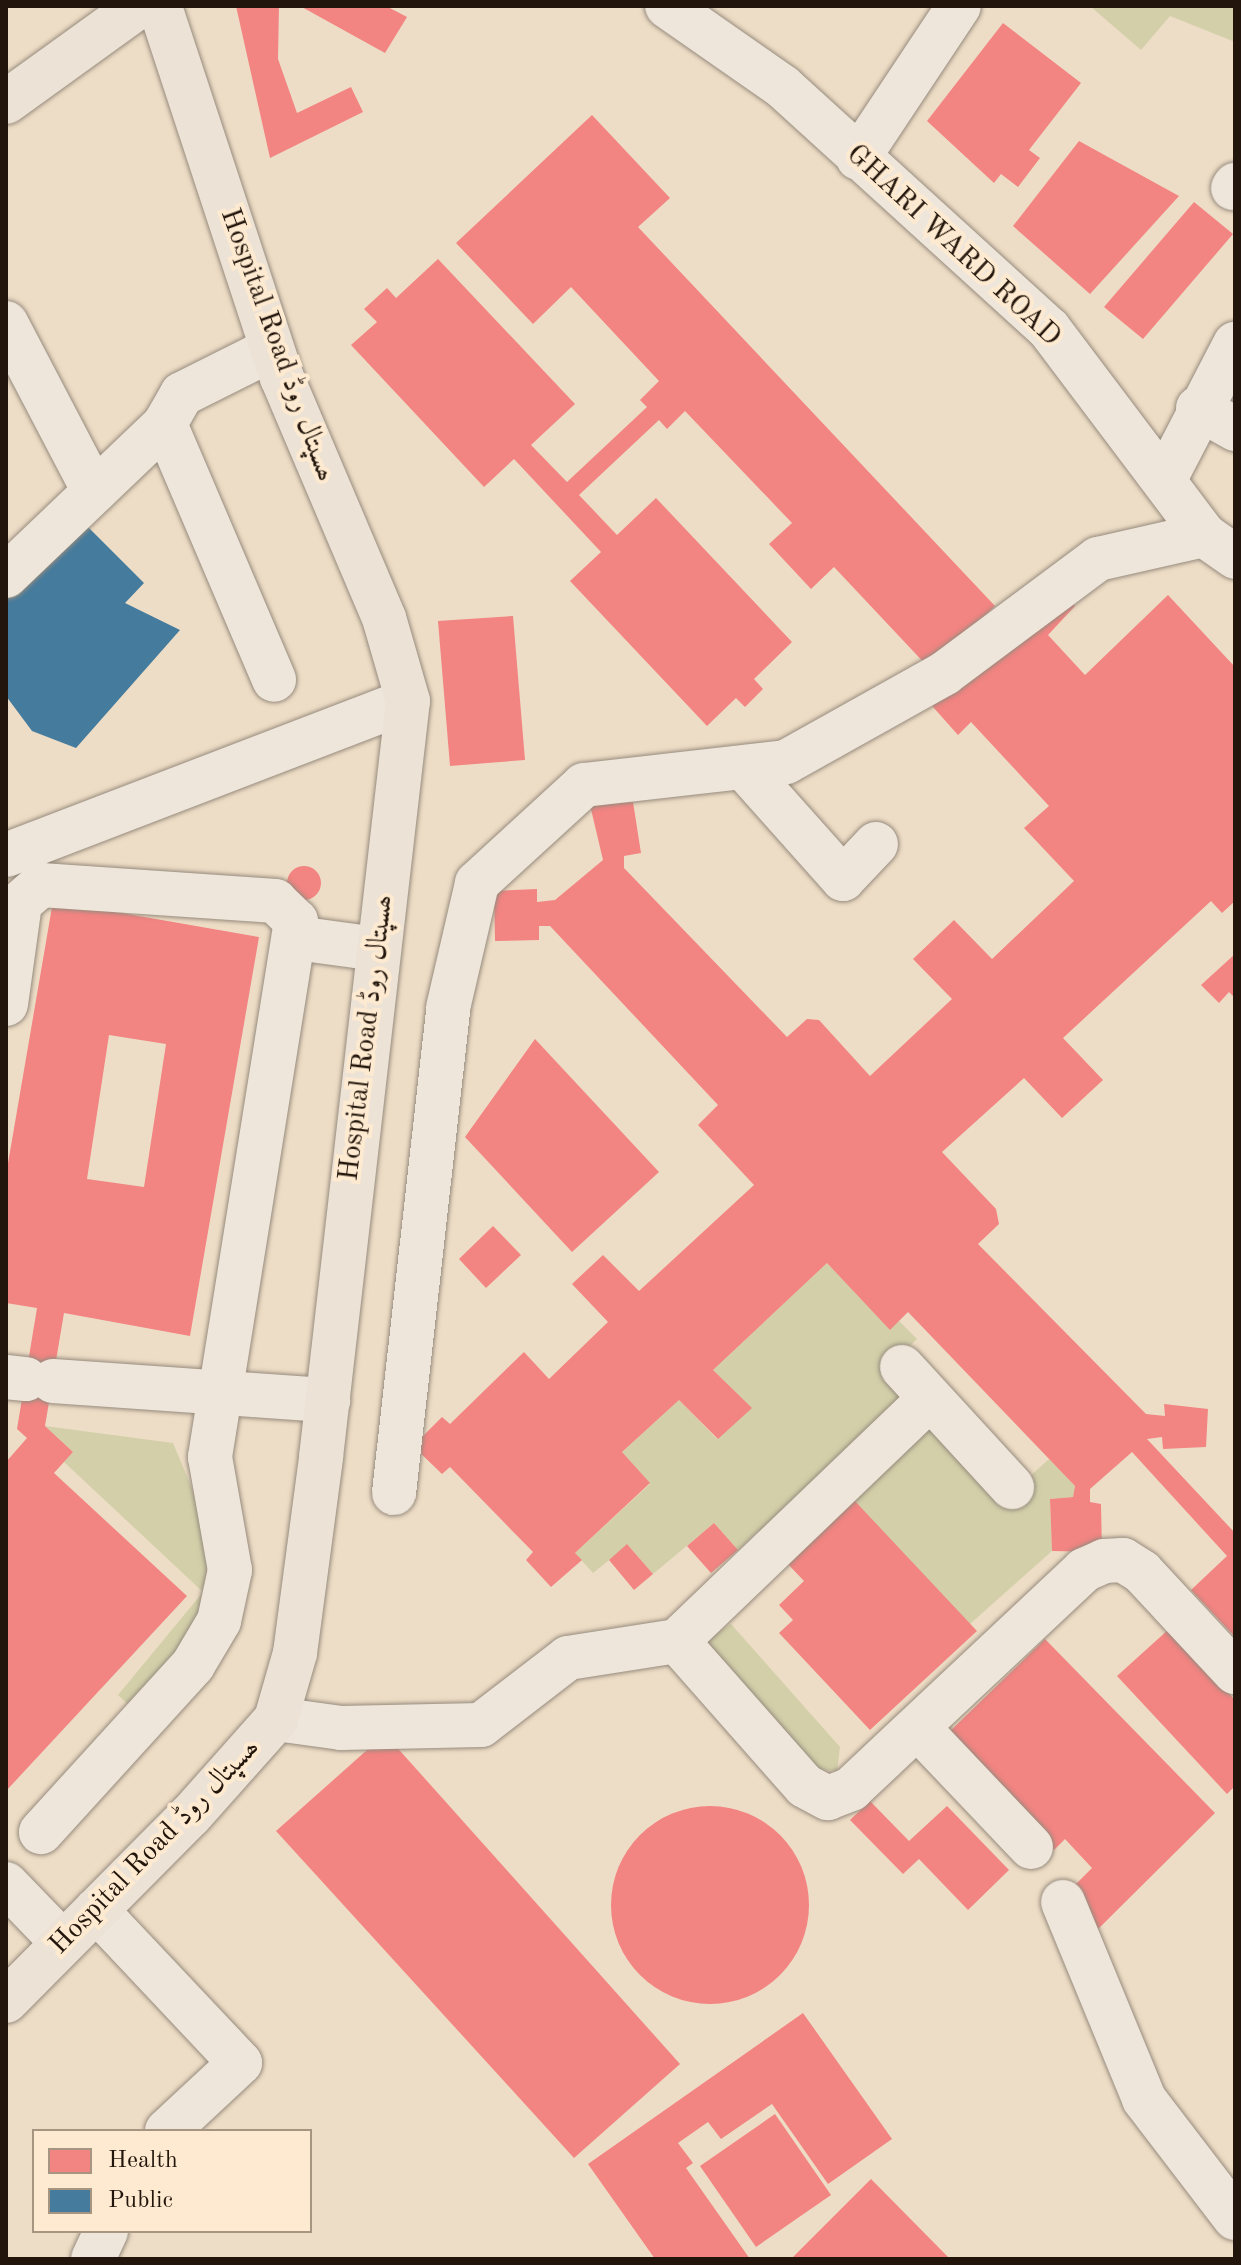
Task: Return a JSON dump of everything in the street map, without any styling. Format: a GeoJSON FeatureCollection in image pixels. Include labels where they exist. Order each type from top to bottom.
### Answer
{"type":"FeatureCollection","features":[{"type":"Feature","properties":{"kind":"main road"},"geometry":{"type":"LineString","coordinates":[[6,102],[139,6]]}},
{"type":"Feature","properties":{"kind":"main road","name":"Hospital Road ھسپتال روڈ"},"geometry":{"type":"LineString","coordinates":[[6,2001],[276,1719],[295,1653],[328,1400],[377,949],[408,701],[384,618],[272,349],[160,6]]}},
{"type":"Feature","properties":{"kind":"street","name":"GHARI WARD ROAD"},"geometry":{"type":"LineString","coordinates":[[667,6],[776,81],[1049,329],[1220,546]]}},
{"type":"Feature","properties":{"kind":"street"},"geometry":{"type":"LineString","coordinates":[[858,158],[959,6]]}},
{"type":"Feature","properties":{"kind":"street"},"geometry":{"type":"LineString","coordinates":[[6,323],[94,491]]}},
{"type":"Feature","properties":{"kind":"street"},"geometry":{"type":"LineString","coordinates":[[1166,477],[1217,418],[1235,344]]}},
{"type":"Feature","properties":{"kind":"street"},"geometry":{"type":"LineString","coordinates":[[6,576],[165,424],[182,394],[272,349]]}},
{"type":"Feature","properties":{"kind":"street"},"geometry":{"type":"LineString","coordinates":[[165,424],[274,680]]}},
{"type":"Feature","properties":{"kind":"street"},"geometry":{"type":"LineString","coordinates":[[394,1493],[448,1008],[477,883],[584,785],[746,770],[786,762],[945,673],[1098,559],[1220,546]]}},
{"type":"Feature","properties":{"kind":"street"},"geometry":{"type":"LineString","coordinates":[[6,855],[408,701]]}},
{"type":"Feature","properties":{"kind":"street"},"geometry":{"type":"LineString","coordinates":[[746,770],[843,879],[876,844]]}},
{"type":"Feature","properties":{"kind":"street"},"geometry":{"type":"LineString","coordinates":[[6,1004],[20,903],[41,885],[275,901],[293,914],[296,938],[210,1457],[230,1570],[219,1621],[193,1665],[41,1832]]}},
{"type":"Feature","properties":{"kind":"street"},"geometry":{"type":"LineString","coordinates":[[296,938],[377,949]]}},
{"type":"Feature","properties":{"kind":"street"},"geometry":{"type":"LineString","coordinates":[[28,1379],[328,1400]]}},
{"type":"Feature","properties":{"kind":"street"},"geometry":{"type":"LineString","coordinates":[[276,1719],[341,1728],[481,1725],[568,1658],[677,1641],[916,1383],[1012,1487]]}},
{"type":"Feature","properties":{"kind":"street"},"geometry":{"type":"LineString","coordinates":[[677,1641],[805,1786],[828,1798],[851,1789],[1084,1570],[1104,1561],[1123,1560],[1142,1572],[1235,1672]]}},
{"type":"Feature","properties":{"kind":"street"},"geometry":{"type":"LineString","coordinates":[[918,1728],[1031,1847]]}},
{"type":"Feature","properties":{"kind":"street"},"geometry":{"type":"LineString","coordinates":[[6,1884],[63,1943]]}},
{"type":"Feature","properties":{"kind":"street"},"geometry":{"type":"LineString","coordinates":[[1063,1902],[1144,2099],[1235,2218]]}},
{"type":"Feature","properties":{"kind":"street"},"geometry":{"type":"LineString","coordinates":[[96,1910],[240,2063],[169,2129]]}},
{"type":"Feature","properties":{"kind":"street"},"geometry":{"type":"LineString","coordinates":[[93,2259],[105,2233]]}},
{"type":"Feature","properties":{"kind":"shaded area"},"geometry":{"type":"Polygon","coordinates":[[[1090,6],[1235,6],[1235,42],[1170,16],[1141,50],[1090,6]]]}},
{"type":"Feature","properties":{"kind":"shaded area"},"geometry":{"type":"Polygon","coordinates":[[[827,1263],[890,1329],[899,1321],[917,1339],[886,1369],[1008,1496],[1049,1459],[1075,1486],[1073,1497],[1050,1499],[1052,1551],[970,1624],[786,1562],[758,1531],[738,1550],[714,1523],[653,1574],[628,1545],[593,1573],[575,1553],[650,1484],[622,1452],[679,1400],[717,1439],[751,1408],[713,1370],[827,1263]]]}},
{"type":"Feature","properties":{"kind":"shaded area"},"geometry":{"type":"Polygon","coordinates":[[[45,1426],[173,1443],[211,1534],[214,1603],[135,1711],[118,1695],[203,1592],[64,1462],[73,1452],[45,1426]]]}},
{"type":"Feature","properties":{"kind":"shaded area"},"geometry":{"type":"Polygon","coordinates":[[[731,1624],[840,1747],[837,1771],[820,1770],[708,1647],[708,1639],[731,1624]]]}},
{"type":"Feature","properties":{"kind":"building: Health"},"geometry":{"type":"Polygon","coordinates":[[[236,6],[279,6],[278,59],[297,113],[351,87],[363,112],[270,158],[236,6]]]}},
{"type":"Feature","properties":{"kind":"building: Health"},"geometry":{"type":"Polygon","coordinates":[[[300,6],[386,6],[407,17],[385,53],[300,6]]]}},
{"type":"Feature","properties":{"kind":"building: Health"},"geometry":{"type":"Polygon","coordinates":[[[1003,23],[1081,83],[1029,150],[1040,158],[1018,187],[1001,174],[994,183],[927,121],[1003,23]]]}},
{"type":"Feature","properties":{"kind":"building: Health"},"geometry":{"type":"Polygon","coordinates":[[[592,115],[670,198],[638,227],[995,606],[929,668],[834,567],[811,589],[769,544],[792,523],[685,411],[667,429],[659,420],[579,495],[617,535],[656,498],[792,642],[754,679],[763,689],[745,707],[736,698],[707,726],[570,581],[601,552],[514,459],[484,487],[351,345],[377,322],[364,309],[387,288],[396,298],[438,259],[575,404],[531,445],[567,482],[647,407],[640,400],[659,381],[571,287],[533,324],[456,243],[592,115]]]}},
{"type":"Feature","properties":{"kind":"building: Health"},"geometry":{"type":"Polygon","coordinates":[[[1079,141],[1179,196],[1090,294],[1013,226],[1079,141]]]}},
{"type":"Feature","properties":{"kind":"building: Health"},"geometry":{"type":"Polygon","coordinates":[[[1194,202],[1233,234],[1143,339],[1104,307],[1194,202]]]}},
{"type":"Feature","properties":{"kind":"building: Health"},"geometry":{"type":"Polygon","coordinates":[[[1061,589],[1075,606],[1048,635],[1085,675],[1168,595],[1235,667],[1235,901],[1222,913],[1211,901],[1063,1038],[1103,1080],[1062,1118],[1024,1078],[942,1152],[996,1209],[999,1224],[978,1244],[1146,1414],[1165,1416],[1164,1404],[1208,1409],[1206,1447],[1163,1449],[1162,1437],[1147,1439],[1235,1533],[1235,1637],[1191,1590],[1227,1556],[1132,1452],[1090,1489],[1090,1502],[1101,1504],[1102,1552],[1052,1551],[1050,1499],[1073,1497],[1075,1486],[908,1312],[890,1330],[827,1263],[713,1370],[752,1408],[718,1439],[679,1400],[622,1452],[650,1483],[575,1553],[582,1560],[551,1587],[526,1560],[533,1552],[450,1467],[442,1474],[413,1446],[442,1417],[450,1424],[524,1352],[549,1379],[608,1322],[572,1284],[603,1255],[639,1291],[754,1185],[698,1125],[718,1105],[550,926],[539,926],[539,940],[495,941],[494,891],[537,889],[537,902],[555,900],[603,860],[590,805],[633,802],[641,853],[624,856],[624,868],[787,1037],[807,1019],[819,1020],[870,1076],[952,999],[913,959],[954,920],[992,959],[1074,881],[1024,828],[1049,806],[971,722],[958,735],[925,698],[1061,589]]]}},
{"type":"Feature","properties":{"kind":"building: Health"},"geometry":{"type":"Polygon","coordinates":[[[513,616],[525,760],[450,766],[438,621],[513,616]]]}},
{"type":"Feature","properties":{"kind":"building: Health"},"geometry":{"type":"Polygon","coordinates":[[[304,866],[316,871],[321,883],[316,895],[304,900],[292,895],[287,883],[292,871],[304,866]]]}},
{"type":"Feature","properties":{"kind":"building: Health"},"geometry":{"type":"Polygon","coordinates":[[[53,901],[259,937],[190,1336],[64,1313],[45,1426],[73,1452],[54,1473],[187,1596],[6,1791],[6,1462],[27,1438],[17,1429],[37,1308],[6,1303],[6,1175],[53,901]],[[109,1035],[87,1179],[144,1187],[166,1044],[109,1035]]]}},
{"type":"Feature","properties":{"kind":"building: Health"},"geometry":{"type":"Polygon","coordinates":[[[1235,954],[1235,998],[1229,992],[1219,1003],[1201,985],[1235,954]]]}},
{"type":"Feature","properties":{"kind":"building: Health"},"geometry":{"type":"Polygon","coordinates":[[[535,1039],[659,1172],[572,1252],[465,1137],[535,1039]]]}},
{"type":"Feature","properties":{"kind":"building: Health"},"geometry":{"type":"Polygon","coordinates":[[[493,1226],[521,1255],[486,1288],[459,1259],[493,1226]]]}},
{"type":"Feature","properties":{"kind":"building: Health"},"geometry":{"type":"Polygon","coordinates":[[[853,1499],[977,1631],[870,1730],[779,1633],[793,1620],[779,1605],[804,1581],[786,1562],[853,1499]]]}},
{"type":"Feature","properties":{"kind":"building: Health"},"geometry":{"type":"Polygon","coordinates":[[[714,1523],[738,1550],[711,1573],[687,1546],[714,1523]]]}},
{"type":"Feature","properties":{"kind":"building: Health"},"geometry":{"type":"Polygon","coordinates":[[[627,1544],[653,1574],[634,1590],[609,1560],[627,1544]]]}},
{"type":"Feature","properties":{"kind":"building: Health"},"geometry":{"type":"Polygon","coordinates":[[[1169,1629],[1235,1700],[1235,1786],[1227,1794],[1117,1676],[1169,1629]]]}},
{"type":"Feature","properties":{"kind":"building: Health"},"geometry":{"type":"Polygon","coordinates":[[[1045,1639],[1215,1813],[1089,1938],[1071,1889],[1092,1868],[1065,1839],[1054,1850],[944,1737],[1045,1639]]]}},
{"type":"Feature","properties":{"kind":"building: Health"},"geometry":{"type":"Polygon","coordinates":[[[385,1734],[680,2064],[574,2158],[276,1831],[385,1734]]]}},
{"type":"Feature","properties":{"kind":"building: Health"},"geometry":{"type":"Polygon","coordinates":[[[870,1801],[909,1841],[947,1806],[1009,1870],[968,1910],[919,1859],[903,1874],[850,1820],[870,1801]]]}},
{"type":"Feature","properties":{"kind":"building: Health"},"geometry":{"type":"Polygon","coordinates":[[[710,1806],[748,1814],[780,1835],[801,1867],[809,1905],[801,1943],[780,1975],[748,1996],[710,2004],[672,1996],[640,1975],[619,1943],[611,1905],[619,1867],[640,1835],[672,1814],[710,1806]]]}},
{"type":"Feature","properties":{"kind":"building: Health"},"geometry":{"type":"Polygon","coordinates":[[[803,2013],[892,2139],[828,2184],[772,2104],[721,2139],[708,2122],[678,2143],[693,2163],[686,2168],[750,2259],[655,2259],[588,2164],[803,2013]]]}},
{"type":"Feature","properties":{"kind":"building: Health"},"geometry":{"type":"Polygon","coordinates":[[[775,2114],[831,2195],[756,2247],[700,2166],[775,2114]]]}},
{"type":"Feature","properties":{"kind":"building: Health"},"geometry":{"type":"Polygon","coordinates":[[[871,2179],[950,2259],[791,2259],[871,2179]]]}},
{"type":"Feature","properties":{"kind":"building: Public"},"geometry":{"type":"Polygon","coordinates":[[[87,526],[144,583],[125,603],[180,630],[76,748],[32,731],[6,696],[6,589],[87,526]]]}}]}
